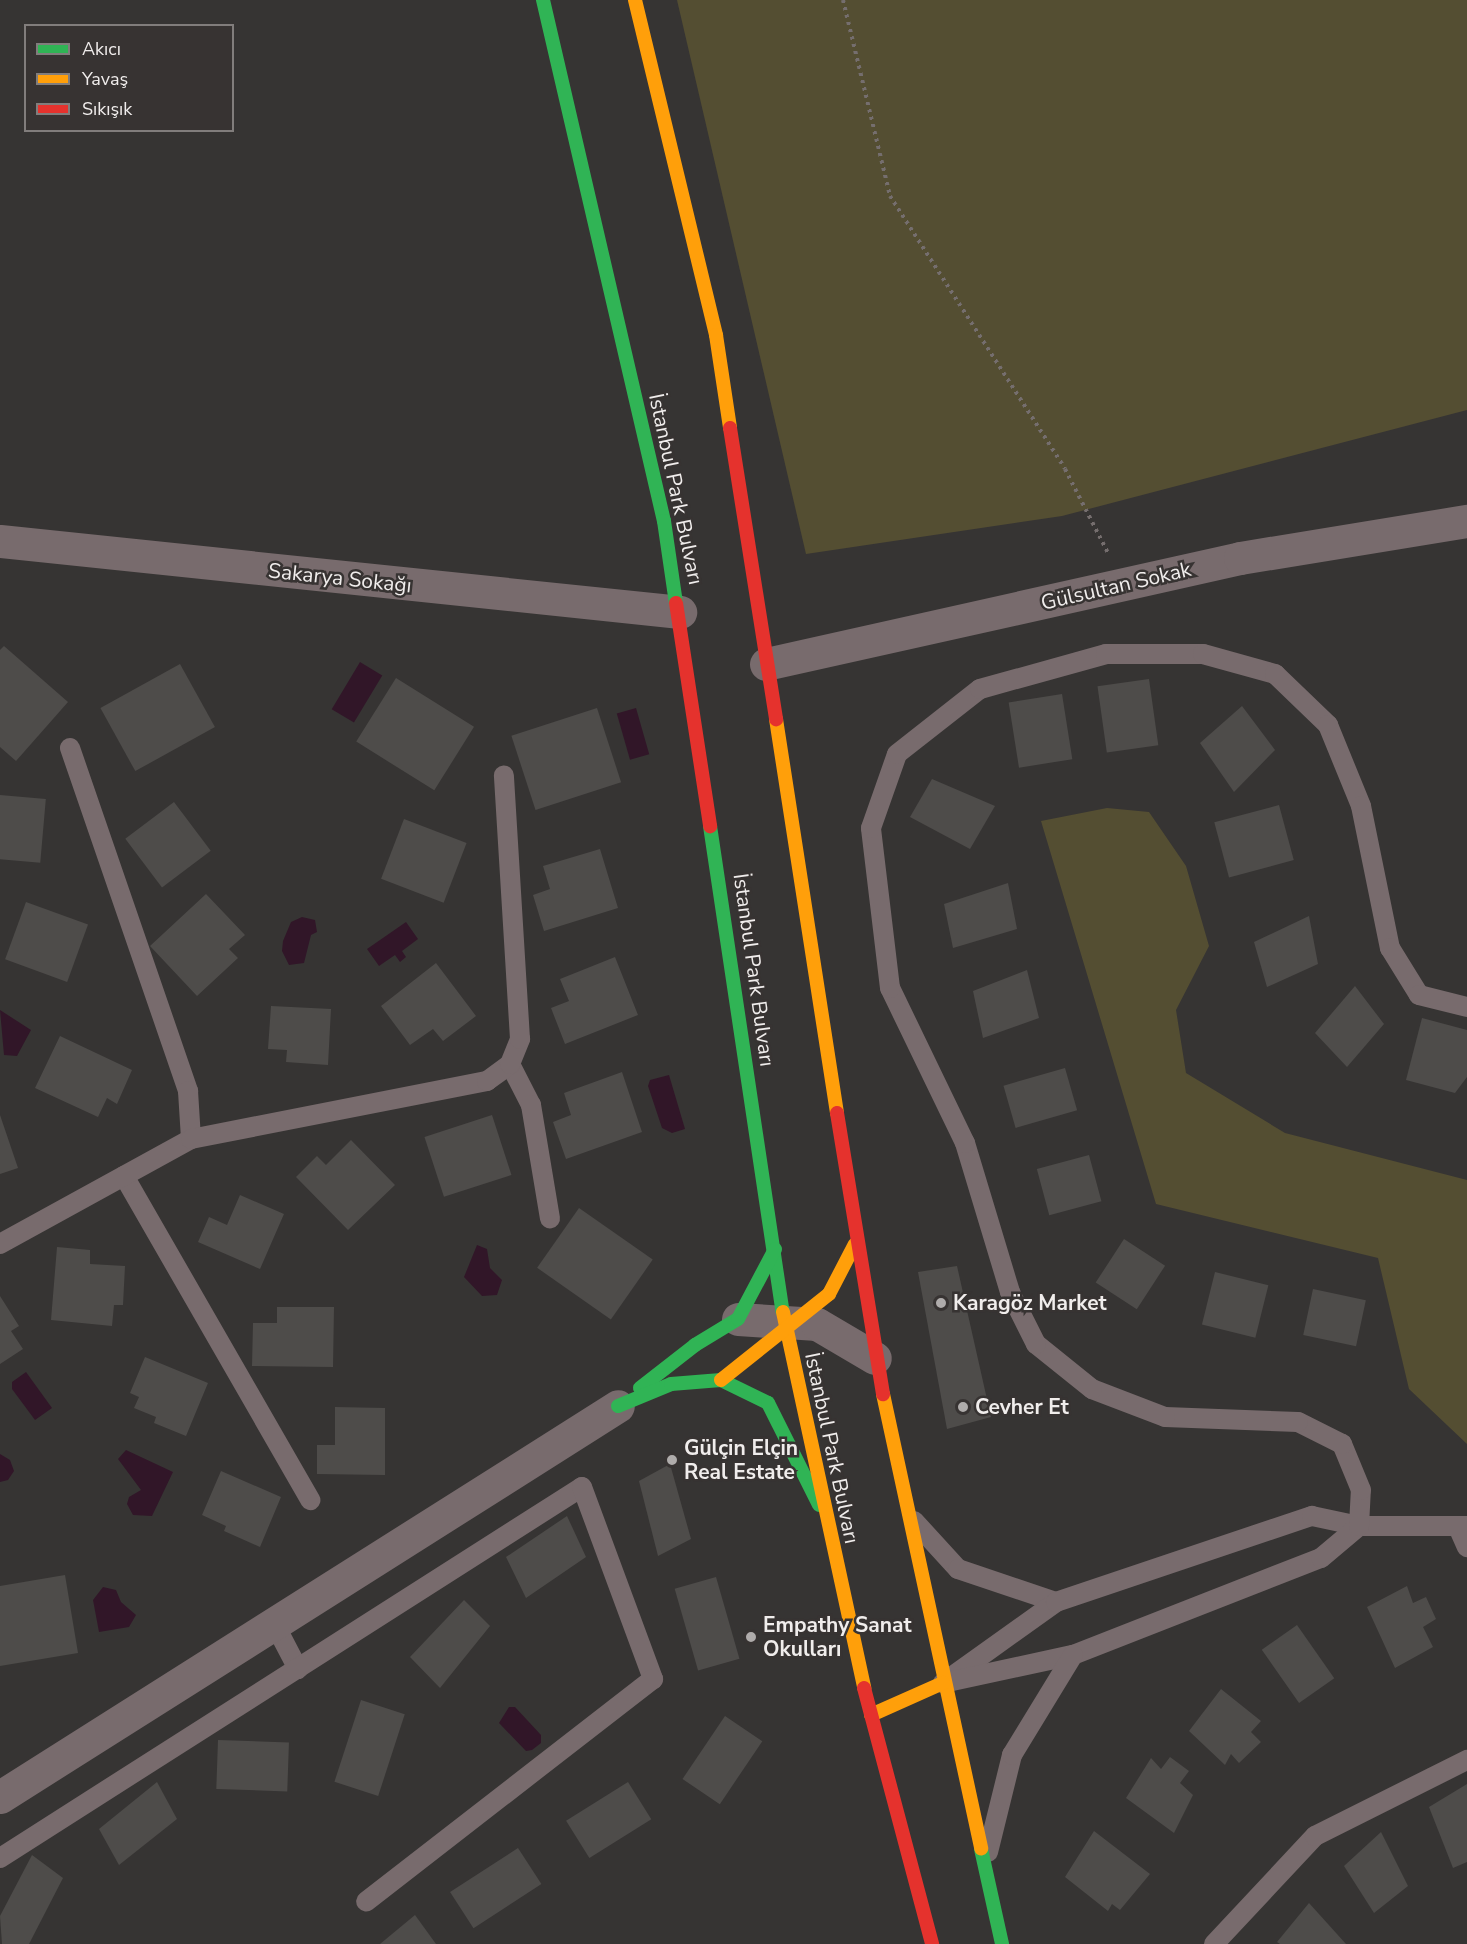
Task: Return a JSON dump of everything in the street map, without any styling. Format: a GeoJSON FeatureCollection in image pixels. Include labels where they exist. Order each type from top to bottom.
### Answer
{"type":"FeatureCollection","features":[{"type":"Feature","properties":{"kind":"main road","name":"İstanbul Park Bulvarı"},"geometry":{"type":"LineString","coordinates":[[543,0],[664,521],[680,612],[775,1249],[823,1514],[871,1715],[932,1944]]}},
{"type":"Feature","properties":{"kind":"main road"},"geometry":{"type":"LineString","coordinates":[[634,0],[716,335],[855,1244],[875,1358],[912,1518],[943,1683],[1002,1944]]}},
{"type":"Feature","properties":{"kind":"main road"},"geometry":{"type":"LineString","coordinates":[[721,1380],[829,1294],[855,1244]]}},
{"type":"Feature","properties":{"kind":"main road"},"geometry":{"type":"LineString","coordinates":[[618,1406],[695,1346],[738,1319],[775,1249]]}},
{"type":"Feature","properties":{"kind":"main road"},"geometry":{"type":"LineString","coordinates":[[618,1406],[671,1384],[721,1380],[768,1403],[823,1514]]}},
{"type":"Feature","properties":{"kind":"main road"},"geometry":{"type":"LineString","coordinates":[[871,1715],[943,1683]]}},
{"type":"Feature","properties":{"kind":"street","name":"Gülsultan Sokak"},"geometry":{"type":"LineString","coordinates":[[766,664],[1240,558],[1467,521]]}},
{"type":"Feature","properties":{"kind":"street","name":"Sakarya Sokağı"},"geometry":{"type":"LineString","coordinates":[[0,541],[680,612]]}},
{"type":"Feature","properties":{"kind":"street"},"geometry":{"type":"LineString","coordinates":[[738,1319],[788,1325],[817,1324],[875,1358]]}},
{"type":"Feature","properties":{"kind":"street"},"geometry":{"type":"LineString","coordinates":[[0,1797],[618,1406]]}},
{"type":"Feature","properties":{"kind":"lane"},"geometry":{"type":"LineString","coordinates":[[943,1683],[1073,1655],[1321,1558],[1359,1526],[1361,1490],[1342,1444],[1298,1422],[1165,1417],[1092,1389],[1036,1344],[1010,1292],[965,1143],[890,988],[871,828],[897,754],[980,689],[1106,654],[1203,654],[1275,674],[1328,725],[1361,806],[1390,948],[1419,995],[1467,1007]]}},
{"type":"Feature","properties":{"kind":"lane"},"geometry":{"type":"LineString","coordinates":[[70,748],[188,1091],[191,1139]]}},
{"type":"Feature","properties":{"kind":"lane"},"geometry":{"type":"LineString","coordinates":[[0,1244],[191,1139],[487,1081],[510,1064],[520,1039],[504,775]]}},
{"type":"Feature","properties":{"kind":"lane"},"geometry":{"type":"LineString","coordinates":[[510,1064],[531,1105],[550,1218]]}},
{"type":"Feature","properties":{"kind":"lane"},"geometry":{"type":"LineString","coordinates":[[124,1176],[310,1500]]}},
{"type":"Feature","properties":{"kind":"lane"},"geometry":{"type":"LineString","coordinates":[[0,1858],[582,1487],[653,1678],[366,1902]]}},
{"type":"Feature","properties":{"kind":"lane"},"geometry":{"type":"LineString","coordinates":[[943,1683],[1056,1602],[1312,1516],[1359,1526],[1463,1527],[1467,1547]]}},
{"type":"Feature","properties":{"kind":"lane"},"geometry":{"type":"LineString","coordinates":[[912,1518],[958,1569],[1056,1602]]}},
{"type":"Feature","properties":{"kind":"lane"},"geometry":{"type":"LineString","coordinates":[[274,1623],[298,1669]]}},
{"type":"Feature","properties":{"kind":"lane"},"geometry":{"type":"LineString","coordinates":[[985,1863],[1012,1755],[1073,1655]]}},
{"type":"Feature","properties":{"kind":"lane"},"geometry":{"type":"LineString","coordinates":[[1214,1944],[1315,1836],[1467,1760]]}},
{"type":"Feature","properties":{"kind":"path"},"geometry":{"type":"LineString","coordinates":[[843,0],[890,196],[1065,469],[1125,585]]}},
{"type":"Feature","properties":{"kind":"shaded area"},"geometry":{"type":"Polygon","coordinates":[[[677,0],[1467,0],[1467,410],[1062,516],[806,554],[677,0]]]}},
{"type":"Feature","properties":{"kind":"shaded area"},"geometry":{"type":"Polygon","coordinates":[[[360,662],[382,675],[354,723],[332,709],[360,662]]]}},
{"type":"Feature","properties":{"kind":"shaded area"},"geometry":{"type":"Polygon","coordinates":[[[636,708],[649,754],[630,760],[617,714],[636,708]]]}},
{"type":"Feature","properties":{"kind":"shaded area"},"geometry":{"type":"Polygon","coordinates":[[[1107,808],[1149,812],[1186,866],[1209,946],[1176,1010],[1186,1073],[1285,1133],[1467,1180],[1467,1444],[1409,1389],[1378,1258],[1156,1204],[1041,821],[1107,808]]]}},
{"type":"Feature","properties":{"kind":"shaded area"},"geometry":{"type":"Polygon","coordinates":[[[302,917],[315,920],[317,932],[311,935],[304,963],[289,965],[282,951],[283,941],[291,922],[302,917]]]}},
{"type":"Feature","properties":{"kind":"shaded area"},"geometry":{"type":"Polygon","coordinates":[[[406,922],[418,939],[402,951],[406,957],[400,962],[395,955],[379,966],[367,949],[406,922]]]}},
{"type":"Feature","properties":{"kind":"shaded area"},"geometry":{"type":"Polygon","coordinates":[[[0,1010],[31,1030],[17,1056],[4,1055],[0,1010]]]}},
{"type":"Feature","properties":{"kind":"shaded area"},"geometry":{"type":"Polygon","coordinates":[[[669,1075],[685,1129],[672,1133],[662,1128],[648,1086],[650,1080],[669,1075]]]}},
{"type":"Feature","properties":{"kind":"shaded area"},"geometry":{"type":"Polygon","coordinates":[[[477,1245],[487,1249],[490,1268],[502,1280],[497,1295],[482,1296],[464,1277],[477,1245]]]}},
{"type":"Feature","properties":{"kind":"shaded area"},"geometry":{"type":"Polygon","coordinates":[[[26,1372],[52,1408],[35,1420],[12,1389],[12,1382],[26,1372]]]}},
{"type":"Feature","properties":{"kind":"shaded area"},"geometry":{"type":"Polygon","coordinates":[[[126,1450],[173,1472],[152,1516],[133,1515],[127,1504],[129,1497],[141,1490],[118,1459],[126,1450]]]}},
{"type":"Feature","properties":{"kind":"shaded area"},"geometry":{"type":"Polygon","coordinates":[[[0,1454],[10,1460],[14,1471],[8,1480],[0,1482],[0,1454]]]}},
{"type":"Feature","properties":{"kind":"shaded area"},"geometry":{"type":"Polygon","coordinates":[[[103,1587],[116,1590],[121,1602],[136,1615],[129,1627],[99,1632],[93,1600],[103,1587]]]}},
{"type":"Feature","properties":{"kind":"shaded area"},"geometry":{"type":"Polygon","coordinates":[[[509,1707],[515,1707],[541,1735],[541,1743],[532,1750],[526,1751],[499,1723],[509,1707]]]}},
{"type":"Feature","properties":{"kind":"building"},"geometry":{"type":"Polygon","coordinates":[[[4,646],[68,702],[16,761],[0,747],[0,650],[4,646]]]}},
{"type":"Feature","properties":{"kind":"building"},"geometry":{"type":"Polygon","coordinates":[[[180,664],[215,727],[135,771],[100,708],[180,664]]]}},
{"type":"Feature","properties":{"kind":"building"},"geometry":{"type":"Polygon","coordinates":[[[396,678],[474,727],[434,790],[356,742],[396,678]]]}},
{"type":"Feature","properties":{"kind":"building"},"geometry":{"type":"Polygon","coordinates":[[[1149,679],[1158,745],[1107,753],[1098,686],[1149,679]]]}},
{"type":"Feature","properties":{"kind":"building"},"geometry":{"type":"Polygon","coordinates":[[[1062,694],[1072,759],[1019,768],[1009,702],[1062,694]]]}},
{"type":"Feature","properties":{"kind":"building"},"geometry":{"type":"Polygon","coordinates":[[[1242,706],[1275,750],[1234,792],[1200,743],[1242,706]]]}},
{"type":"Feature","properties":{"kind":"building"},"geometry":{"type":"Polygon","coordinates":[[[597,708],[621,782],[536,810],[511,736],[597,708]]]}},
{"type":"Feature","properties":{"kind":"building"},"geometry":{"type":"Polygon","coordinates":[[[932,779],[995,806],[970,849],[910,817],[932,779]]]}},
{"type":"Feature","properties":{"kind":"building"},"geometry":{"type":"Polygon","coordinates":[[[0,795],[46,799],[40,863],[0,859],[0,795]]]}},
{"type":"Feature","properties":{"kind":"building"},"geometry":{"type":"Polygon","coordinates":[[[174,802],[211,851],[162,887],[125,839],[174,802]]]}},
{"type":"Feature","properties":{"kind":"building"},"geometry":{"type":"Polygon","coordinates":[[[1279,805],[1294,860],[1229,877],[1214,822],[1279,805]]]}},
{"type":"Feature","properties":{"kind":"building"},"geometry":{"type":"Polygon","coordinates":[[[404,819],[467,843],[444,903],[381,879],[404,819]]]}},
{"type":"Feature","properties":{"kind":"building"},"geometry":{"type":"Polygon","coordinates":[[[600,849],[618,908],[544,931],[533,895],[550,889],[543,866],[600,849]]]}},
{"type":"Feature","properties":{"kind":"building"},"geometry":{"type":"Polygon","coordinates":[[[1008,883],[1017,929],[953,948],[944,904],[1008,883]]]}},
{"type":"Feature","properties":{"kind":"building"},"geometry":{"type":"Polygon","coordinates":[[[206,894],[245,935],[229,949],[238,958],[197,996],[150,946],[206,894]]]}},
{"type":"Feature","properties":{"kind":"building"},"geometry":{"type":"Polygon","coordinates":[[[26,902],[88,925],[67,982],[5,959],[26,902]]]}},
{"type":"Feature","properties":{"kind":"building"},"geometry":{"type":"Polygon","coordinates":[[[1309,916],[1318,964],[1267,987],[1254,942],[1309,916]]]}},
{"type":"Feature","properties":{"kind":"building"},"geometry":{"type":"Polygon","coordinates":[[[615,957],[638,1015],[565,1044],[551,1008],[569,1001],[560,979],[615,957]]]}},
{"type":"Feature","properties":{"kind":"building"},"geometry":{"type":"Polygon","coordinates":[[[436,963],[476,1016],[443,1041],[433,1029],[410,1045],[381,1006],[436,963]]]}},
{"type":"Feature","properties":{"kind":"building"},"geometry":{"type":"Polygon","coordinates":[[[1027,970],[1039,1018],[983,1038],[973,991],[1027,970]]]}},
{"type":"Feature","properties":{"kind":"building"},"geometry":{"type":"Polygon","coordinates":[[[1355,986],[1384,1024],[1347,1067],[1315,1033],[1355,986]]]}},
{"type":"Feature","properties":{"kind":"building"},"geometry":{"type":"Polygon","coordinates":[[[271,1006],[331,1009],[328,1065],[286,1062],[287,1050],[268,1049],[271,1006]]]}},
{"type":"Feature","properties":{"kind":"building"},"geometry":{"type":"Polygon","coordinates":[[[1422,1018],[1467,1030],[1467,1077],[1455,1093],[1406,1080],[1422,1018]]]}},
{"type":"Feature","properties":{"kind":"building"},"geometry":{"type":"Polygon","coordinates":[[[60,1036],[132,1070],[117,1104],[107,1098],[98,1117],[35,1088],[60,1036]]]}},
{"type":"Feature","properties":{"kind":"building"},"geometry":{"type":"Polygon","coordinates":[[[1065,1068],[1077,1110],[1016,1128],[1003,1086],[1065,1068]]]}},
{"type":"Feature","properties":{"kind":"building"},"geometry":{"type":"Polygon","coordinates":[[[622,1072],[642,1132],[566,1159],[553,1122],[571,1115],[564,1093],[622,1072]]]}},
{"type":"Feature","properties":{"kind":"building"},"geometry":{"type":"Polygon","coordinates":[[[0,1115],[18,1168],[0,1174],[0,1115]]]}},
{"type":"Feature","properties":{"kind":"building"},"geometry":{"type":"Polygon","coordinates":[[[492,1115],[511,1175],[444,1197],[424,1137],[492,1115]]]}},
{"type":"Feature","properties":{"kind":"building"},"geometry":{"type":"Polygon","coordinates":[[[351,1140],[395,1185],[348,1230],[296,1177],[317,1156],[326,1165],[351,1140]]]}},
{"type":"Feature","properties":{"kind":"building"},"geometry":{"type":"Polygon","coordinates":[[[1089,1155],[1101,1201],[1049,1215],[1037,1169],[1089,1155]]]}},
{"type":"Feature","properties":{"kind":"building"},"geometry":{"type":"Polygon","coordinates":[[[240,1195],[284,1214],[260,1269],[198,1242],[209,1217],[227,1225],[240,1195]]]}},
{"type":"Feature","properties":{"kind":"building"},"geometry":{"type":"Polygon","coordinates":[[[579,1208],[653,1260],[611,1319],[537,1268],[579,1208]]]}},
{"type":"Feature","properties":{"kind":"building"},"geometry":{"type":"Polygon","coordinates":[[[1124,1239],[1165,1266],[1137,1309],[1096,1283],[1124,1239]]]}},
{"type":"Feature","properties":{"kind":"building"},"geometry":{"type":"Polygon","coordinates":[[[57,1247],[90,1250],[90,1264],[125,1266],[123,1305],[114,1305],[112,1326],[51,1320],[57,1247]]]}},
{"type":"Feature","properties":{"kind":"building"},"geometry":{"type":"Polygon","coordinates":[[[957,1266],[991,1417],[947,1429],[918,1272],[957,1266]]]}},
{"type":"Feature","properties":{"kind":"building"},"geometry":{"type":"Polygon","coordinates":[[[1215,1272],[1268,1285],[1255,1338],[1202,1324],[1215,1272]]]}},
{"type":"Feature","properties":{"kind":"building"},"geometry":{"type":"Polygon","coordinates":[[[1313,1289],[1366,1300],[1356,1346],[1303,1335],[1313,1289]]]}},
{"type":"Feature","properties":{"kind":"building"},"geometry":{"type":"Polygon","coordinates":[[[0,1296],[19,1326],[11,1331],[23,1349],[0,1364],[0,1296]]]}},
{"type":"Feature","properties":{"kind":"building"},"geometry":{"type":"Polygon","coordinates":[[[277,1307],[334,1307],[333,1367],[252,1366],[253,1323],[277,1323],[277,1307]]]}},
{"type":"Feature","properties":{"kind":"building"},"geometry":{"type":"Polygon","coordinates":[[[145,1357],[208,1383],[186,1436],[154,1423],[156,1417],[134,1408],[139,1397],[130,1393],[145,1357]]]}},
{"type":"Feature","properties":{"kind":"building"},"geometry":{"type":"Polygon","coordinates":[[[335,1407],[385,1408],[385,1475],[317,1474],[317,1445],[335,1445],[335,1407]]]}},
{"type":"Feature","properties":{"kind":"building"},"geometry":{"type":"Polygon","coordinates":[[[670,1464],[691,1539],[658,1556],[639,1481],[670,1464]]]}},
{"type":"Feature","properties":{"kind":"building"},"geometry":{"type":"Polygon","coordinates":[[[221,1471],[281,1497],[260,1547],[224,1531],[226,1526],[202,1515],[221,1471]]]}},
{"type":"Feature","properties":{"kind":"building"},"geometry":{"type":"Polygon","coordinates":[[[567,1516],[586,1557],[526,1598],[506,1557],[567,1516]]]}},
{"type":"Feature","properties":{"kind":"building"},"geometry":{"type":"Polygon","coordinates":[[[65,1575],[78,1653],[0,1666],[0,1586],[65,1575]]]}},
{"type":"Feature","properties":{"kind":"building"},"geometry":{"type":"Polygon","coordinates":[[[716,1577],[739,1659],[698,1671],[675,1589],[716,1577]]]}},
{"type":"Feature","properties":{"kind":"building"},"geometry":{"type":"Polygon","coordinates":[[[1407,1586],[1413,1603],[1426,1597],[1436,1619],[1423,1627],[1433,1647],[1395,1668],[1367,1607],[1407,1586]]]}},
{"type":"Feature","properties":{"kind":"building"},"geometry":{"type":"Polygon","coordinates":[[[464,1600],[490,1626],[440,1688],[410,1657],[464,1600]]]}},
{"type":"Feature","properties":{"kind":"building"},"geometry":{"type":"Polygon","coordinates":[[[1297,1625],[1334,1678],[1299,1703],[1262,1650],[1297,1625]]]}},
{"type":"Feature","properties":{"kind":"building"},"geometry":{"type":"Polygon","coordinates":[[[1221,1689],[1261,1721],[1251,1732],[1261,1742],[1239,1763],[1231,1754],[1225,1765],[1189,1731],[1221,1689]]]}},
{"type":"Feature","properties":{"kind":"building"},"geometry":{"type":"Polygon","coordinates":[[[361,1700],[405,1714],[378,1796],[334,1782],[361,1700]]]}},
{"type":"Feature","properties":{"kind":"building"},"geometry":{"type":"Polygon","coordinates":[[[725,1716],[762,1741],[720,1804],[683,1779],[725,1716]]]}},
{"type":"Feature","properties":{"kind":"building"},"geometry":{"type":"Polygon","coordinates":[[[218,1740],[289,1742],[287,1791],[216,1789],[218,1740]]]}},
{"type":"Feature","properties":{"kind":"building"},"geometry":{"type":"Polygon","coordinates":[[[1170,1757],[1189,1771],[1180,1783],[1193,1795],[1174,1833],[1126,1798],[1151,1758],[1161,1769],[1170,1757]]]}},
{"type":"Feature","properties":{"kind":"building"},"geometry":{"type":"Polygon","coordinates":[[[157,1782],[177,1819],[119,1865],[99,1829],[157,1782]]]}},
{"type":"Feature","properties":{"kind":"building"},"geometry":{"type":"Polygon","coordinates":[[[628,1782],[651,1819],[589,1858],[566,1821],[628,1782]]]}},
{"type":"Feature","properties":{"kind":"building"},"geometry":{"type":"Polygon","coordinates":[[[1467,1784],[1467,1862],[1453,1868],[1429,1807],[1467,1784]]]}},
{"type":"Feature","properties":{"kind":"building"},"geometry":{"type":"Polygon","coordinates":[[[1094,1831],[1150,1874],[1120,1910],[1112,1904],[1108,1911],[1065,1877],[1094,1831]]]}},
{"type":"Feature","properties":{"kind":"building"},"geometry":{"type":"Polygon","coordinates":[[[1381,1832],[1408,1886],[1374,1913],[1344,1866],[1381,1832]]]}},
{"type":"Feature","properties":{"kind":"building"},"geometry":{"type":"Polygon","coordinates":[[[518,1848],[541,1884],[473,1928],[450,1892],[518,1848]]]}},
{"type":"Feature","properties":{"kind":"building"},"geometry":{"type":"Polygon","coordinates":[[[32,1855],[63,1878],[29,1944],[2,1944],[0,1916],[32,1855]]]}},
{"type":"Feature","properties":{"kind":"building"},"geometry":{"type":"Polygon","coordinates":[[[1309,1903],[1346,1944],[1280,1944],[1277,1942],[1309,1903]]]}},
{"type":"Feature","properties":{"kind":"building"},"geometry":{"type":"Polygon","coordinates":[[[415,1915],[436,1944],[380,1944],[415,1915]]]}},
{"type":"Feature","properties":{"kind":"traffic: fast"},"geometry":{"type":"LineString","coordinates":[[543,0],[664,521],[676,603]]}},
{"type":"Feature","properties":{"kind":"traffic: fast"},"geometry":{"type":"LineString","coordinates":[[710,826],[783,1312]]}},
{"type":"Feature","properties":{"kind":"traffic: fast"},"geometry":{"type":"LineString","coordinates":[[640,1388],[695,1345],[738,1319],[775,1249]]}},
{"type":"Feature","properties":{"kind":"traffic: fast"},"geometry":{"type":"LineString","coordinates":[[618,1406],[671,1384],[721,1380],[768,1403],[819,1505]]}},
{"type":"Feature","properties":{"kind":"traffic: fast"},"geometry":{"type":"LineString","coordinates":[[981,1849],[1002,1944]]}},
{"type":"Feature","properties":{"kind":"traffic: slow"},"geometry":{"type":"LineString","coordinates":[[635,0],[716,335],[730,428]]}},
{"type":"Feature","properties":{"kind":"traffic: slow"},"geometry":{"type":"LineString","coordinates":[[776,719],[837,1113]]}},
{"type":"Feature","properties":{"kind":"traffic: slow"},"geometry":{"type":"LineString","coordinates":[[721,1380],[829,1294],[855,1244]]}},
{"type":"Feature","properties":{"kind":"traffic: slow"},"geometry":{"type":"LineString","coordinates":[[783,1312],[864,1688]]}},
{"type":"Feature","properties":{"kind":"traffic: slow"},"geometry":{"type":"LineString","coordinates":[[883,1394],[981,1849]]}},
{"type":"Feature","properties":{"kind":"traffic: slow"},"geometry":{"type":"LineString","coordinates":[[871,1715],[943,1683]]}},
{"type":"Feature","properties":{"kind":"traffic: jam"},"geometry":{"type":"LineString","coordinates":[[730,428],[776,719]]}},
{"type":"Feature","properties":{"kind":"traffic: jam"},"geometry":{"type":"LineString","coordinates":[[676,603],[710,826]]}},
{"type":"Feature","properties":{"kind":"traffic: jam"},"geometry":{"type":"LineString","coordinates":[[837,1113],[883,1394]]}},
{"type":"Feature","properties":{"kind":"traffic: jam"},"geometry":{"type":"LineString","coordinates":[[864,1688],[932,1944]]}},
{"type":"Feature","properties":{"kind":"place","name":"Karagöz Market"},"geometry":{"type":"Point","coordinates":[941,1303]}},
{"type":"Feature","properties":{"kind":"place","name":"Cevher Et"},"geometry":{"type":"Point","coordinates":[963,1407]}},
{"type":"Feature","properties":{"kind":"place","name":"Gülçin Elçin Real Estate"},"geometry":{"type":"Point","coordinates":[672,1460]}},
{"type":"Feature","properties":{"kind":"place","name":"Empathy Sanat Okulları"},"geometry":{"type":"Point","coordinates":[751,1637]}}]}
